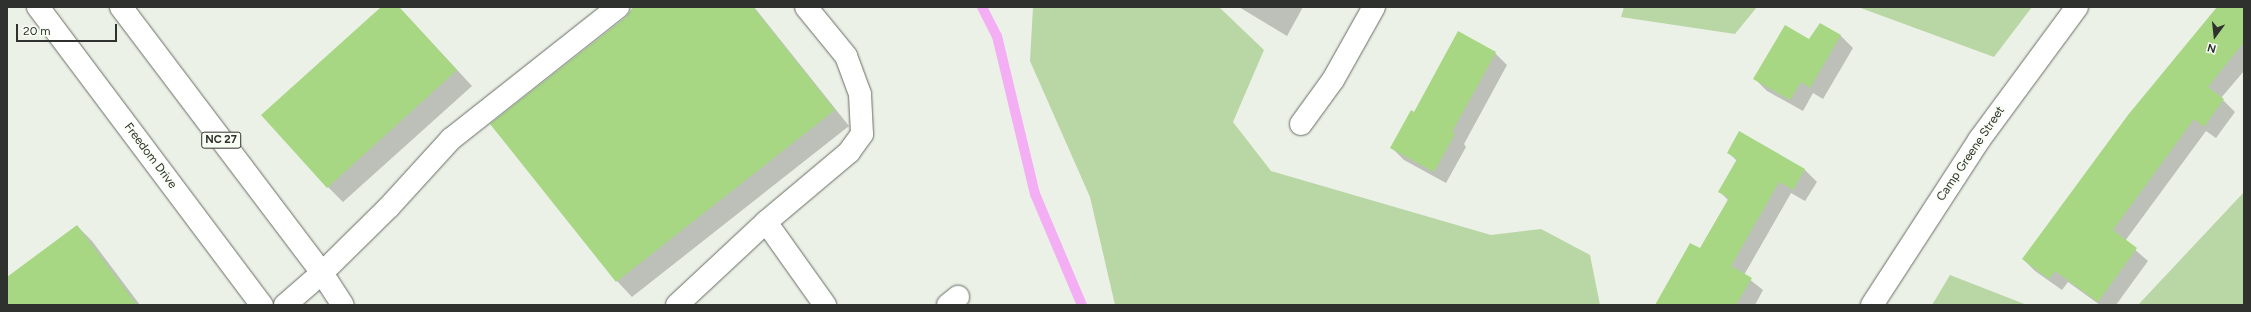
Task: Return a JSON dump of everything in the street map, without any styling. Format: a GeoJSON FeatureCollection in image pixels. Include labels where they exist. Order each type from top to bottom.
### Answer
{"type":"FeatureCollection","features":[{"type":"Feature","properties":{"kind":"main road","name":"Freedom Drive"},"geometry":{"type":"LineString","coordinates":[[38,7],[262,305]]}},
{"type":"Feature","properties":{"kind":"main road","name":"NC 27"},"geometry":{"type":"LineString","coordinates":[[121,7],[322,273],[343,305]]}},
{"type":"Feature","properties":{"kind":"main road"},"geometry":{"type":"LineString","coordinates":[[285,305],[322,273],[389,207],[451,139],[618,7]]}},
{"type":"Feature","properties":{"kind":"main road"},"geometry":{"type":"LineString","coordinates":[[677,305],[766,222],[850,152],[862,134],[860,94],[846,56],[806,7]]}},
{"type":"Feature","properties":{"kind":"main road"},"geometry":{"type":"LineString","coordinates":[[1301,124],[1333,80],[1374,7]]}},
{"type":"Feature","properties":{"kind":"main road","name":"Camp Greene Street"},"geometry":{"type":"LineString","coordinates":[[1872,305],[1979,140],[2077,7]]}},
{"type":"Feature","properties":{"kind":"main road"},"geometry":{"type":"LineString","coordinates":[[766,222],[824,305]]}},
{"type":"Feature","properties":{"kind":"green space"},"geometry":{"type":"Polygon","coordinates":[[[1033,7],[1219,7],[1264,50],[1233,122],[1271,171],[1491,235],[1541,229],[1590,255],[1600,305],[1115,305],[1090,197],[1030,61],[1033,7]]]}},
{"type":"Feature","properties":{"kind":"green space"},"geometry":{"type":"Polygon","coordinates":[[[1624,7],[1757,7],[1735,34],[1621,17],[1624,7]]]}},
{"type":"Feature","properties":{"kind":"green space"},"geometry":{"type":"Polygon","coordinates":[[[1858,7],[2032,7],[1994,57],[1858,7]]]}},
{"type":"Feature","properties":{"kind":"green space"},"geometry":{"type":"Polygon","coordinates":[[[2244,192],[2244,305],[2138,305],[2244,192]]]}},
{"type":"Feature","properties":{"kind":"green space"},"geometry":{"type":"Polygon","coordinates":[[[1950,275],[2027,305],[1932,305],[1950,275]]]}},
{"type":"Feature","properties":{"kind":"building"},"geometry":{"type":"Polygon","coordinates":[[[381,7],[399,7],[457,70],[327,188],[261,115],[381,7]]]}},
{"type":"Feature","properties":{"kind":"building"},"geometry":{"type":"Polygon","coordinates":[[[633,7],[753,7],[835,110],[616,282],[490,124],[626,17],[633,7]]]}},
{"type":"Feature","properties":{"kind":"building"},"geometry":{"type":"Polygon","coordinates":[[[2217,7],[2244,7],[2244,42],[2208,87],[2224,99],[2204,127],[2194,119],[2113,230],[2137,248],[2098,302],[2055,271],[2049,279],[2022,259],[2128,115],[2217,7]]]}},
{"type":"Feature","properties":{"kind":"building"},"geometry":{"type":"Polygon","coordinates":[[[1820,23],[1841,35],[1810,88],[1801,82],[1790,100],[1753,79],[1785,25],[1809,39],[1820,23]]]}},
{"type":"Feature","properties":{"kind":"building"},"geometry":{"type":"Polygon","coordinates":[[[1458,31],[1496,52],[1452,132],[1455,134],[1434,172],[1390,148],[1411,110],[1414,112],[1458,31]]]}},
{"type":"Feature","properties":{"kind":"building"},"geometry":{"type":"Polygon","coordinates":[[[1739,131],[1805,169],[1793,190],[1779,182],[1731,266],[1752,278],[1736,305],[1655,305],[1690,243],[1700,248],[1729,198],[1718,192],[1737,159],[1727,153],[1739,131]]]}},
{"type":"Feature","properties":{"kind":"building"},"geometry":{"type":"Polygon","coordinates":[[[77,225],[137,305],[7,305],[7,277],[77,225]]]}},
{"type":"Feature","properties":{"kind":"waterway"},"geometry":{"type":"LineString","coordinates":[[982,7],[997,36],[1035,194],[1082,305]]}}]}
